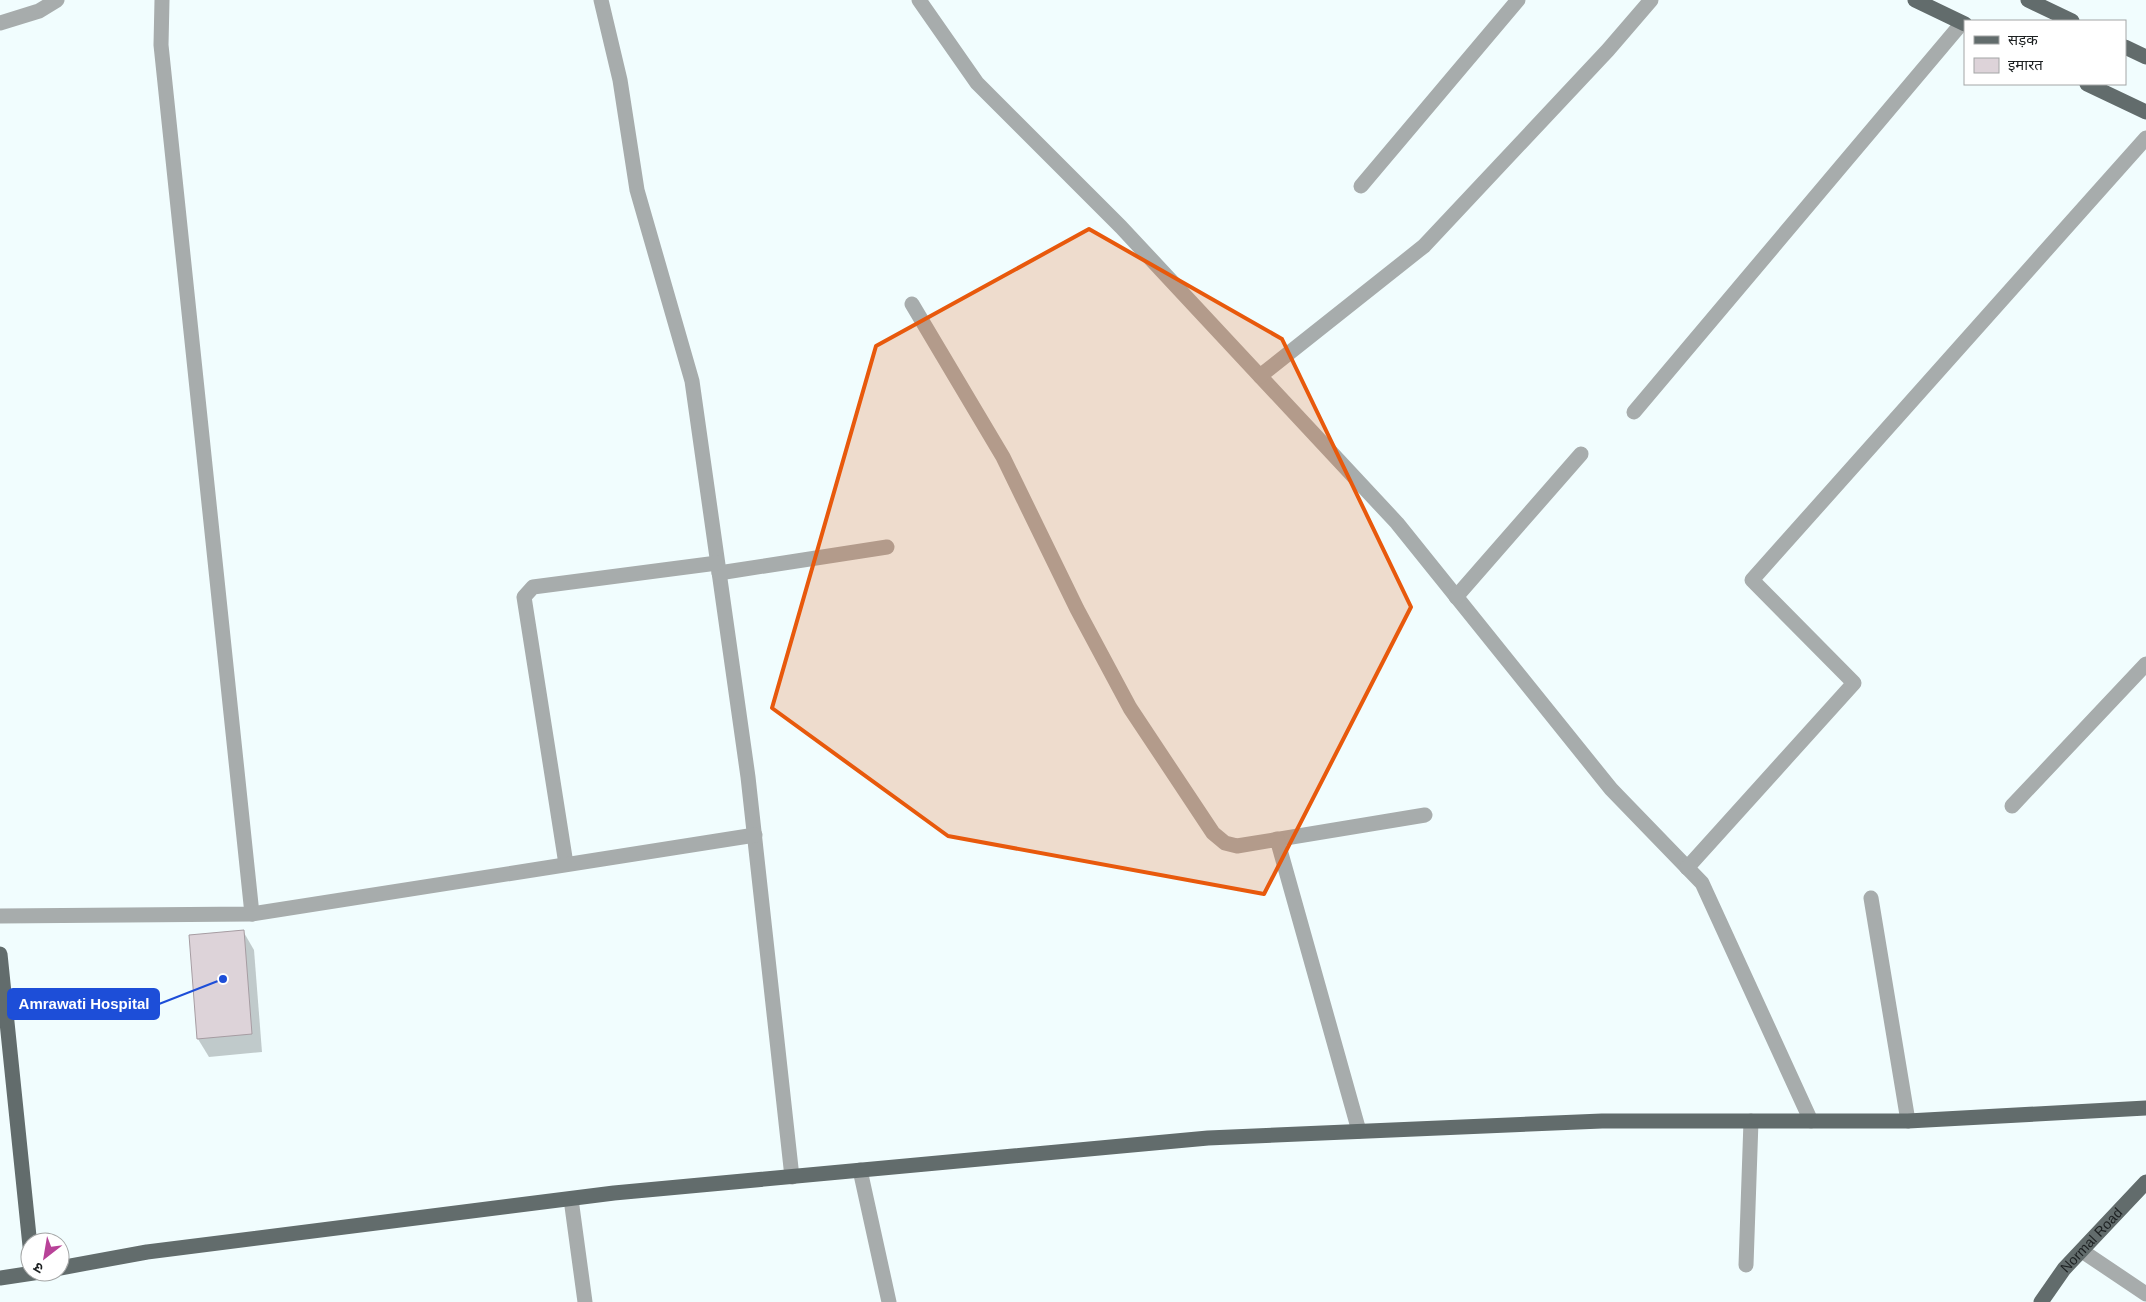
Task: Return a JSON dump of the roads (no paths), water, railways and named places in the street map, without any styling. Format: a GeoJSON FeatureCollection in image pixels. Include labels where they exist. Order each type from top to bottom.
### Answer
{"type":"FeatureCollection","features":[{"type":"Feature","properties":{"kind":"main road"},"geometry":{"type":"LineString","coordinates":[[1915,0],[1964,24]]}},
{"type":"Feature","properties":{"kind":"main road"},"geometry":{"type":"LineString","coordinates":[[2028,0],[2070,20]]}},
{"type":"Feature","properties":{"kind":"main road"},"geometry":{"type":"LineString","coordinates":[[2126,47],[2146,57]]}},
{"type":"Feature","properties":{"kind":"main road"},"geometry":{"type":"LineString","coordinates":[[2089,85],[2146,112]]}},
{"type":"Feature","properties":{"kind":"main road"},"geometry":{"type":"LineString","coordinates":[[0,954],[29,1232]]}},
{"type":"Feature","properties":{"kind":"main road"},"geometry":{"type":"LineString","coordinates":[[70,1266],[147,1252],[571,1199],[1208,1138],[1602,1121],[1908,1121],[2146,1108]]}},
{"type":"Feature","properties":{"kind":"main road","name":"Normal Road"},"geometry":{"type":"LineString","coordinates":[[2041,1302],[2064,1269],[2146,1182]]}},
{"type":"Feature","properties":{"kind":"main road"},"geometry":{"type":"LineString","coordinates":[[0,1278],[20,1275]]}},
{"type":"Feature","properties":{"kind":"street"},"geometry":{"type":"LineString","coordinates":[[0,23],[39,11],[57,0]]}},
{"type":"Feature","properties":{"kind":"street"},"geometry":{"type":"LineString","coordinates":[[162,0],[161,45],[252,914]]}},
{"type":"Feature","properties":{"kind":"street"},"geometry":{"type":"LineString","coordinates":[[601,0],[620,80],[637,190],[692,381],[754,835],[792,1177]]}},
{"type":"Feature","properties":{"kind":"street"},"geometry":{"type":"LineString","coordinates":[[919,0],[977,82],[1121,227],[1397,523],[1610,789],[1702,883],[1810,1121]]}},
{"type":"Feature","properties":{"kind":"street"},"geometry":{"type":"LineString","coordinates":[[1361,186],[1518,0]]}},
{"type":"Feature","properties":{"kind":"street"},"geometry":{"type":"LineString","coordinates":[[1260,376],[1424,246],[1608,50],[1651,0]]}},
{"type":"Feature","properties":{"kind":"street"},"geometry":{"type":"LineString","coordinates":[[1634,412],[1964,24]]}},
{"type":"Feature","properties":{"kind":"street"},"geometry":{"type":"LineString","coordinates":[[1687,868],[1854,683],[1752,580],[2146,138]]}},
{"type":"Feature","properties":{"kind":"street"},"geometry":{"type":"LineString","coordinates":[[912,304],[1003,457],[1077,609],[1130,708],[1213,834],[1225,843],[1237,846],[1425,815]]}},
{"type":"Feature","properties":{"kind":"street"},"geometry":{"type":"LineString","coordinates":[[1456,597],[1581,454]]}},
{"type":"Feature","properties":{"kind":"street"},"geometry":{"type":"LineString","coordinates":[[566,864],[524,596],[533,587],[718,568],[887,547]]}},
{"type":"Feature","properties":{"kind":"street"},"geometry":{"type":"LineString","coordinates":[[2012,806],[2146,664]]}},
{"type":"Feature","properties":{"kind":"street"},"geometry":{"type":"LineString","coordinates":[[0,916],[252,914],[754,835]]}},
{"type":"Feature","properties":{"kind":"street"},"geometry":{"type":"LineString","coordinates":[[1277,840],[1359,1131]]}},
{"type":"Feature","properties":{"kind":"street"},"geometry":{"type":"LineString","coordinates":[[1872,898],[1908,1121]]}},
{"type":"Feature","properties":{"kind":"street"},"geometry":{"type":"LineString","coordinates":[[1746,1265],[1751,1121]]}},
{"type":"Feature","properties":{"kind":"street"},"geometry":{"type":"LineString","coordinates":[[860,1170],[889,1302]]}},
{"type":"Feature","properties":{"kind":"street"},"geometry":{"type":"LineString","coordinates":[[571,1199],[585,1302]]}},
{"type":"Feature","properties":{"kind":"street"},"geometry":{"type":"LineString","coordinates":[[2082,1251],[2146,1294]]}},
{"type":"Feature","properties":{"kind":"place","name":"Amrawati Hospital"},"geometry":{"type":"Point","coordinates":[223,979]}}]}
